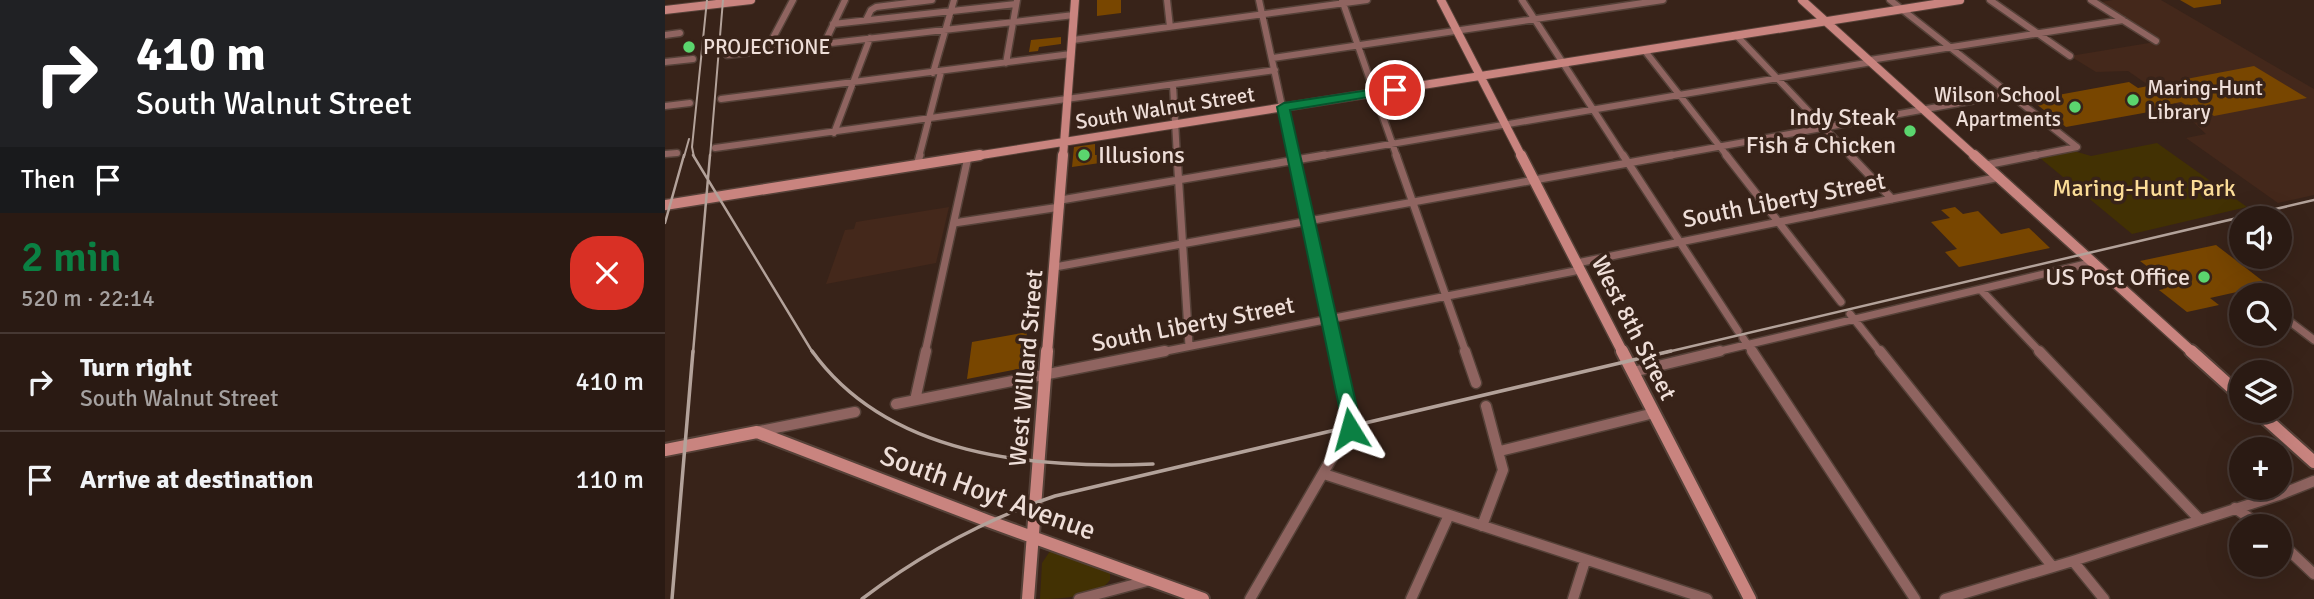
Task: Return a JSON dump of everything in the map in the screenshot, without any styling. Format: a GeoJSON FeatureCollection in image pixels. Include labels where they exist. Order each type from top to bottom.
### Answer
{"type":"FeatureCollection","features":[{"type":"Feature","properties":{"kind":"main road"},"geometry":{"type":"LineString","coordinates":[[665,10],[751,0]]}},
{"type":"Feature","properties":{"kind":"main road","name":"West Willard Street"},"geometry":{"type":"LineString","coordinates":[[1028,599],[1076,0]]}},
{"type":"Feature","properties":{"kind":"main road","name":"West 8th Street"},"geometry":{"type":"LineString","coordinates":[[1441,0],[1750,599]]}},
{"type":"Feature","properties":{"kind":"main road"},"geometry":{"type":"LineString","coordinates":[[1802,0],[2229,385]]}},
{"type":"Feature","properties":{"kind":"main road","name":"South Walnut Street"},"geometry":{"type":"LineString","coordinates":[[665,205],[1960,0]]}},
{"type":"Feature","properties":{"kind":"main road"},"geometry":{"type":"LineString","coordinates":[[2270,423],[2314,462]]}},
{"type":"Feature","properties":{"kind":"main road"},"geometry":{"type":"LineString","coordinates":[[665,450],[757,432]]}},
{"type":"Feature","properties":{"kind":"main road","name":"South Hoyt Avenue"},"geometry":{"type":"LineString","coordinates":[[757,432],[1203,599]]}},
{"type":"Feature","properties":{"kind":"street"},"geometry":{"type":"LineString","coordinates":[[766,51],[793,0]]}},
{"type":"Feature","properties":{"kind":"street"},"geometry":{"type":"LineString","coordinates":[[824,44],[845,0]]}},
{"type":"Feature","properties":{"kind":"street"},"geometry":{"type":"LineString","coordinates":[[866,20],[871,10],[876,7],[932,0]]}},
{"type":"Feature","properties":{"kind":"street"},"geometry":{"type":"LineString","coordinates":[[917,165],[945,30],[954,0]]}},
{"type":"Feature","properties":{"kind":"street"},"geometry":{"type":"LineString","coordinates":[[1167,0],[1170,27]]}},
{"type":"Feature","properties":{"kind":"street"},"geometry":{"type":"LineString","coordinates":[[1250,599],[1351,425],[1259,0]]}},
{"type":"Feature","properties":{"kind":"street"},"geometry":{"type":"LineString","coordinates":[[1073,40],[1367,0]]}},
{"type":"Feature","properties":{"kind":"street"},"geometry":{"type":"LineString","coordinates":[[1522,0],[1915,599]]}},
{"type":"Feature","properties":{"kind":"street"},"geometry":{"type":"LineString","coordinates":[[1273,58],[1663,0]]}},
{"type":"Feature","properties":{"kind":"street"},"geometry":{"type":"LineString","coordinates":[[1890,0],[2077,147],[1986,165]]}},
{"type":"Feature","properties":{"kind":"street"},"geometry":{"type":"LineString","coordinates":[[1990,0],[2070,56]]}},
{"type":"Feature","properties":{"kind":"street"},"geometry":{"type":"LineString","coordinates":[[2091,0],[2156,41]]}},
{"type":"Feature","properties":{"kind":"street"},"geometry":{"type":"LineString","coordinates":[[833,24],[1016,2],[1006,63]]}},
{"type":"Feature","properties":{"kind":"street"},"geometry":{"type":"LineString","coordinates":[[1342,2],[1476,383]]}},
{"type":"Feature","properties":{"kind":"street"},"geometry":{"type":"LineString","coordinates":[[727,55],[1074,15]]}},
{"type":"Feature","properties":{"kind":"street"},"geometry":{"type":"LineString","coordinates":[[954,223],[1295,159],[2123,20]]}},
{"type":"Feature","properties":{"kind":"street"},"geometry":{"type":"LineString","coordinates":[[665,35],[680,33]]}},
{"type":"Feature","properties":{"kind":"street"},"geometry":{"type":"LineString","coordinates":[[1737,36],[1892,199]]}},
{"type":"Feature","properties":{"kind":"street"},"geometry":{"type":"LineString","coordinates":[[834,132],[870,38]]}},
{"type":"Feature","properties":{"kind":"street"},"geometry":{"type":"LineString","coordinates":[[1645,51],[1842,302]]}},
{"type":"Feature","properties":{"kind":"street"},"geometry":{"type":"LineString","coordinates":[[721,99],[1072,54]]}},
{"type":"Feature","properties":{"kind":"street"},"geometry":{"type":"LineString","coordinates":[[665,62],[693,59]]}},
{"type":"Feature","properties":{"kind":"street"},"geometry":{"type":"LineString","coordinates":[[715,148],[1275,70]]}},
{"type":"Feature","properties":{"kind":"street"},"geometry":{"type":"LineString","coordinates":[[1173,85],[1189,346]]}},
{"type":"Feature","properties":{"kind":"street"},"geometry":{"type":"LineString","coordinates":[[1055,267],[2009,94]]}},
{"type":"Feature","properties":{"kind":"street"},"geometry":{"type":"LineString","coordinates":[[665,106],[690,103]]}},
{"type":"Feature","properties":{"kind":"street"},"geometry":{"type":"LineString","coordinates":[[665,154],[677,153]]}},
{"type":"Feature","properties":{"kind":"street"},"geometry":{"type":"LineString","coordinates":[[915,400],[968,157]]}},
{"type":"Feature","properties":{"kind":"street","name":"South Liberty Street"},"geometry":{"type":"LineString","coordinates":[[896,404],[1445,296],[1680,242],[2000,177]]}},
{"type":"Feature","properties":{"kind":"street"},"geometry":{"type":"LineString","coordinates":[[1633,372],[1743,338],[1982,291],[2094,262]]}},
{"type":"Feature","properties":{"kind":"street"},"geometry":{"type":"LineString","coordinates":[[1982,291],[2200,520]]}},
{"type":"Feature","properties":{"kind":"street"},"geometry":{"type":"LineString","coordinates":[[1853,317],[2052,566]]}},
{"type":"Feature","properties":{"kind":"street"},"geometry":{"type":"LineString","coordinates":[[2292,323],[2314,340]]}},
{"type":"Feature","properties":{"kind":"street"},"geometry":{"type":"LineString","coordinates":[[1482,526],[1502,475],[1500,451],[1486,407]]}},
{"type":"Feature","properties":{"kind":"street"},"geometry":{"type":"LineString","coordinates":[[757,432],[855,412]]}},
{"type":"Feature","properties":{"kind":"street"},"geometry":{"type":"LineString","coordinates":[[1500,451],[1654,413]]}},
{"type":"Feature","properties":{"kind":"street"},"geometry":{"type":"LineString","coordinates":[[1324,474],[1707,599]]}},
{"type":"Feature","properties":{"kind":"street"},"geometry":{"type":"LineString","coordinates":[[1945,599],[2073,561],[2314,481]]}},
{"type":"Feature","properties":{"kind":"street"},"geometry":{"type":"LineString","coordinates":[[2235,508],[2244,514]]}},
{"type":"Feature","properties":{"kind":"street"},"geometry":{"type":"LineString","coordinates":[[1411,599],[1449,515]]}},
{"type":"Feature","properties":{"kind":"street"},"geometry":{"type":"LineString","coordinates":[[2292,553],[2314,574]]}},
{"type":"Feature","properties":{"kind":"street"},"geometry":{"type":"LineString","coordinates":[[1573,599],[1585,561]]}},
{"type":"Feature","properties":{"kind":"street"},"geometry":{"type":"LineString","coordinates":[[2073,561],[2104,599]]}},
{"type":"Feature","properties":{"kind":"street"},"geometry":{"type":"LineString","coordinates":[[1079,599],[1154,580]]}},
{"type":"Feature","properties":{"kind":"shaded area"},"geometry":{"type":"Polygon","coordinates":[[[2113,0],[2161,0],[2314,89],[2314,195],[2278,203],[2186,138],[2206,134],[2188,117],[2190,114],[2128,71],[2096,72],[2070,56],[2161,41],[2096,3],[2113,0]]]}},
{"type":"Feature","properties":{"kind":"shaded area"},"geometry":{"type":"Polygon","coordinates":[[[949,207],[936,263],[826,284],[845,230],[854,229],[856,222],[949,207]]]}},
{"type":"Feature","properties":{"kind":"green space","name":"Maring-Hunt Park"},"geometry":{"type":"Polygon","coordinates":[[[2157,143],[2246,206],[2229,206],[2229,211],[2132,234],[2040,158],[2074,151],[2091,156],[2157,143]]]}},
{"type":"Feature","properties":{"kind":"green space"},"geometry":{"type":"Polygon","coordinates":[[[1050,551],[1110,573],[1110,580],[1104,586],[1088,593],[1040,599],[1042,563],[1050,551]]]}},
{"type":"Feature","properties":{"kind":"building"},"geometry":{"type":"Polygon","coordinates":[[[1097,0],[1121,0],[1121,13],[1097,16],[1097,0]]]}},
{"type":"Feature","properties":{"kind":"building"},"geometry":{"type":"Polygon","coordinates":[[[2180,0],[2221,0],[2221,4],[2194,8],[2180,0]]]}},
{"type":"Feature","properties":{"kind":"building"},"geometry":{"type":"Polygon","coordinates":[[[1061,37],[1061,44],[1039,47],[1038,51],[1029,52],[1031,40],[1061,37]]]}},
{"type":"Feature","properties":{"kind":"building"},"geometry":{"type":"Polygon","coordinates":[[[2254,66],[2307,98],[2214,116],[2203,109],[2194,110],[2181,102],[2157,107],[2160,110],[2066,127],[2031,100],[2129,82],[2138,88],[2163,83],[2169,87],[2184,84],[2181,80],[2254,66]]]}},
{"type":"Feature","properties":{"kind":"building","name":"Illusions"},"geometry":{"type":"Polygon","coordinates":[[[1095,144],[1095,155],[1101,155],[1100,163],[1072,167],[1074,147],[1095,144]]]}},
{"type":"Feature","properties":{"kind":"building"},"geometry":{"type":"Polygon","coordinates":[[[1955,207],[1963,214],[1978,211],[2001,234],[2029,228],[2050,248],[1959,267],[1945,252],[1957,249],[1931,222],[1950,218],[1941,210],[1955,207]]]}},
{"type":"Feature","properties":{"kind":"building","name":"US Post Office"},"geometry":{"type":"Polygon","coordinates":[[[2216,245],[2229,255],[2229,269],[2247,269],[2265,283],[2229,283],[2229,294],[2210,298],[2219,305],[2187,312],[2159,290],[2164,289],[2141,269],[2148,267],[2140,261],[2216,245]]]}},
{"type":"Feature","properties":{"kind":"building"},"geometry":{"type":"Polygon","coordinates":[[[1027,332],[1023,368],[967,379],[972,342],[1027,332]]]}},
{"type":"Feature","properties":{"kind":"railway"},"geometry":{"type":"LineString","coordinates":[[694,156],[692,147],[707,0]]}},
{"type":"Feature","properties":{"kind":"railway"},"geometry":{"type":"LineString","coordinates":[[710,157],[723,0]]}},
{"type":"Feature","properties":{"kind":"railway"},"geometry":{"type":"LineString","coordinates":[[684,157],[689,139]]}},
{"type":"Feature","properties":{"kind":"railway"},"geometry":{"type":"LineString","coordinates":[[665,223],[684,155]]}},
{"type":"Feature","properties":{"kind":"railway"},"geometry":{"type":"LineString","coordinates":[[708,180],[710,155]]}},
{"type":"Feature","properties":{"kind":"railway"},"geometry":{"type":"LineString","coordinates":[[694,156],[708,180]]}},
{"type":"Feature","properties":{"kind":"railway"},"geometry":{"type":"LineString","coordinates":[[693,353],[708,180]]}},
{"type":"Feature","properties":{"kind":"railway"},"geometry":{"type":"LineString","coordinates":[[708,180],[813,353]]}},
{"type":"Feature","properties":{"kind":"railway"},"geometry":{"type":"LineString","coordinates":[[1663,353],[2314,200]]}},
{"type":"Feature","properties":{"kind":"railway"},"geometry":{"type":"LineString","coordinates":[[672,599],[693,351]]}},
{"type":"Feature","properties":{"kind":"railway"},"geometry":{"type":"LineString","coordinates":[[812,351],[844,386],[881,414],[922,435],[966,449],[1013,458],[1060,463],[1153,464]]}},
{"type":"Feature","properties":{"kind":"railway"},"geometry":{"type":"LineString","coordinates":[[862,599],[907,567],[978,527],[1055,496],[1671,351]]}},
{"type":"Feature","properties":{"kind":"place","name":"PROJECTiONE"},"geometry":{"type":"Point","coordinates":[689,47]}},
{"type":"Feature","properties":{"kind":"place","name":"Maring-Hunt Library"},"geometry":{"type":"Point","coordinates":[2133,100]}},
{"type":"Feature","properties":{"kind":"place","name":"Wilson School Apartments"},"geometry":{"type":"Point","coordinates":[2075,107]}},
{"type":"Feature","properties":{"kind":"place","name":"Indy Steak Fish & Chicken"},"geometry":{"type":"Point","coordinates":[1910,131]}},
{"type":"Feature","properties":{"kind":"place","name":"Illusions"},"geometry":{"type":"Point","coordinates":[1084,155]}},
{"type":"Feature","properties":{"kind":"place","name":"US Post Office"},"geometry":{"type":"Point","coordinates":[2204,277]}},
{"type":"Feature","properties":{"kind":"route"},"geometry":{"type":"LineString","coordinates":[[1350,429],[1351,421],[1284,107],[1395,90]]}}]}
